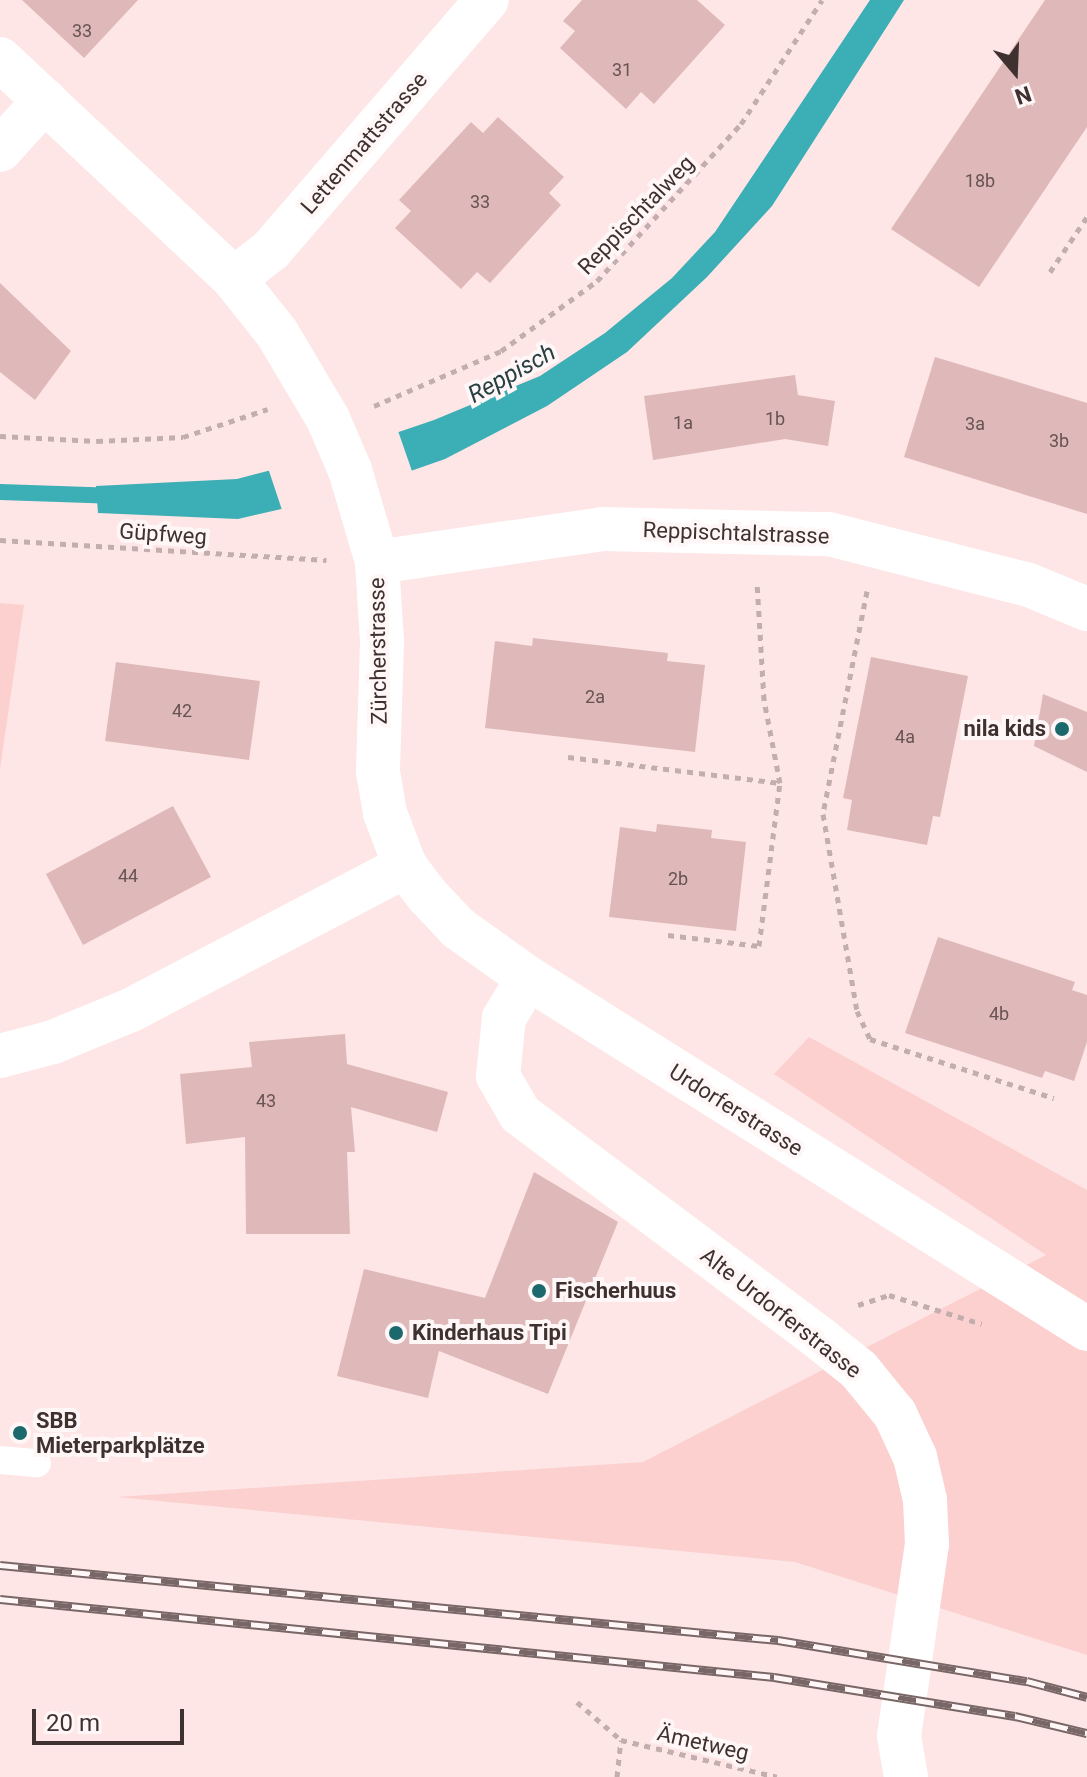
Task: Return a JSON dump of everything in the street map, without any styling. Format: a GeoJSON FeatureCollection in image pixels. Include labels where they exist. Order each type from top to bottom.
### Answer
{"type":"FeatureCollection","features":[{"type":"Feature","properties":{"kind":"street","name":"Lettenmattstrasse"},"geometry":{"type":"LineString","coordinates":[[234,279],[271,250],[487,0]]}},
{"type":"Feature","properties":{"kind":"street","name":"Zürcherstrasse"},"geometry":{"type":"LineString","coordinates":[[0,59],[234,279],[277,333],[328,419],[365,514],[377,562],[382,642],[378,772],[385,813],[405,866]]}},
{"type":"Feature","properties":{"kind":"street"},"geometry":{"type":"LineString","coordinates":[[0,150],[45,100]]}},
{"type":"Feature","properties":{"kind":"street","name":"Reppischtalstrasse"},"geometry":{"type":"LineString","coordinates":[[377,562],[602,529],[829,534],[1029,585],[1087,609]]}},
{"type":"Feature","properties":{"kind":"street"},"geometry":{"type":"LineString","coordinates":[[0,1056],[53,1042],[131,1010],[405,866]]}},
{"type":"Feature","properties":{"kind":"street","name":"Urdorferstrasse"},"geometry":{"type":"LineString","coordinates":[[405,866],[458,928],[528,978],[1087,1329]]}},
{"type":"Feature","properties":{"kind":"street","name":"Alte Urdorferstrasse"},"geometry":{"type":"LineString","coordinates":[[528,978],[504,1018],[498,1076],[520,1114],[818,1337],[859,1370],[895,1414],[915,1457],[925,1500],[927,1544],[899,1736],[906,1777]]}},
{"type":"Feature","properties":{"kind":"lane"},"geometry":{"type":"LineString","coordinates":[[0,1460],[37,1463]]}},
{"type":"Feature","properties":{"kind":"path","name":"Reppischtalweg"},"geometry":{"type":"LineString","coordinates":[[371,407],[501,351],[597,281],[741,124],[822,0]]}},
{"type":"Feature","properties":{"kind":"path"},"geometry":{"type":"LineString","coordinates":[[1050,272],[1087,217]]}},
{"type":"Feature","properties":{"kind":"path"},"geometry":{"type":"LineString","coordinates":[[0,436],[97,441],[183,437],[266,410]]}},
{"type":"Feature","properties":{"kind":"path"},"geometry":{"type":"LineString","coordinates":[[668,935],[759,946],[780,783],[764,700],[755,532]]}},
{"type":"Feature","properties":{"kind":"path","name":"Güpfweg"},"geometry":{"type":"LineString","coordinates":[[0,540],[324,560]]}},
{"type":"Feature","properties":{"kind":"path"},"geometry":{"type":"LineString","coordinates":[[876,546],[823,814],[857,1011],[870,1039],[1054,1098]]}},
{"type":"Feature","properties":{"kind":"path"},"geometry":{"type":"LineString","coordinates":[[568,757],[780,783]]}},
{"type":"Feature","properties":{"kind":"path"},"geometry":{"type":"LineString","coordinates":[[818,1337],[831,1321],[856,1306],[889,1295],[1007,1331],[1031,1294]]}},
{"type":"Feature","properties":{"kind":"path","name":"Ämetweg"},"geometry":{"type":"LineString","coordinates":[[577,1702],[621,1740],[777,1777]]}},
{"type":"Feature","properties":{"kind":"path"},"geometry":{"type":"LineString","coordinates":[[617,1777],[621,1740]]}},
{"type":"Feature","properties":{"kind":"shaded area"},"geometry":{"type":"Polygon","coordinates":[[[0,603],[24,605],[0,769],[0,603]]]}},
{"type":"Feature","properties":{"kind":"shaded area"},"geometry":{"type":"Polygon","coordinates":[[[809,1037],[1087,1190],[1087,1655],[795,1562],[117,1497],[643,1462],[1046,1255],[774,1074],[809,1037]]]}},
{"type":"Feature","properties":{"kind":"water"},"geometry":{"type":"Polygon","coordinates":[[[870,0],[904,0],[772,206],[707,277],[627,352],[547,406],[445,459],[342,495],[238,519],[98,513],[96,486],[237,479],[334,454],[434,420],[540,376],[605,333],[672,278],[715,232],[870,0]]]}},
{"type":"Feature","properties":{"kind":"pier"},"geometry":{"type":"Polygon","coordinates":[[[397,428],[413,474],[283,513],[268,468],[397,428]]]}},
{"type":"Feature","properties":{"kind":"building"},"geometry":{"type":"Polygon","coordinates":[[[22,0],[138,0],[84,58],[22,0]]]}},
{"type":"Feature","properties":{"kind":"building"},"geometry":{"type":"Polygon","coordinates":[[[582,0],[697,0],[725,25],[654,104],[641,92],[626,109],[560,48],[575,31],[563,21],[582,0]]]}},
{"type":"Feature","properties":{"kind":"building"},"geometry":{"type":"Polygon","coordinates":[[[1045,0],[1087,0],[1087,127],[979,287],[891,229],[1045,0]]]}},
{"type":"Feature","properties":{"kind":"building"},"geometry":{"type":"Polygon","coordinates":[[[498,117],[564,177],[549,193],[561,205],[490,283],[477,272],[461,289],[395,228],[411,211],[399,200],[471,122],[483,133],[498,117]]]}},
{"type":"Feature","properties":{"kind":"building"},"geometry":{"type":"Polygon","coordinates":[[[0,283],[71,351],[35,400],[0,372],[0,283]]]}},
{"type":"Feature","properties":{"kind":"building"},"geometry":{"type":"Polygon","coordinates":[[[935,357],[1087,403],[1087,514],[904,457],[935,357]]]}},
{"type":"Feature","properties":{"kind":"building"},"geometry":{"type":"Polygon","coordinates":[[[795,375],[798,395],[835,401],[828,446],[785,439],[653,460],[644,396],[795,375]]]}},
{"type":"Feature","properties":{"kind":"building"},"geometry":{"type":"Polygon","coordinates":[[[533,638],[668,653],[667,661],[705,665],[695,752],[485,728],[495,641],[532,646],[533,638]]]}},
{"type":"Feature","properties":{"kind":"building"},"geometry":{"type":"Polygon","coordinates":[[[871,657],[968,676],[940,817],[933,816],[927,845],[847,830],[852,800],[843,798],[871,657]]]}},
{"type":"Feature","properties":{"kind":"building"},"geometry":{"type":"Polygon","coordinates":[[[116,662],[260,681],[249,760],[105,741],[116,662]]]}},
{"type":"Feature","properties":{"kind":"building","name":"nila kids"},"geometry":{"type":"Polygon","coordinates":[[[1043,694],[1087,712],[1087,772],[1034,746],[1043,694]]]}},
{"type":"Feature","properties":{"kind":"building"},"geometry":{"type":"Polygon","coordinates":[[[173,806],[211,877],[83,945],[46,874],[173,806]]]}},
{"type":"Feature","properties":{"kind":"building"},"geometry":{"type":"Polygon","coordinates":[[[657,824],[712,830],[711,838],[746,842],[736,931],[609,917],[620,827],[656,832],[657,824]]]}},
{"type":"Feature","properties":{"kind":"building"},"geometry":{"type":"Polygon","coordinates":[[[938,937],[1075,982],[1072,990],[1087,995],[1087,1042],[1074,1081],[1045,1071],[1042,1078],[905,1033],[938,937]]]}},
{"type":"Feature","properties":{"kind":"building"},"geometry":{"type":"Polygon","coordinates":[[[345,1034],[347,1064],[448,1092],[437,1132],[351,1107],[355,1152],[347,1152],[350,1234],[246,1234],[245,1137],[186,1144],[180,1074],[252,1067],[249,1042],[345,1034]]]}},
{"type":"Feature","properties":{"kind":"building","name":"Fischerhuus"},"geometry":{"type":"Polygon","coordinates":[[[534,1172],[618,1222],[548,1394],[439,1351],[428,1398],[337,1376],[364,1269],[485,1298],[534,1172]]]}},
{"type":"Feature","properties":{"kind":"waterway","name":"Reppisch"},"geometry":{"type":"LineString","coordinates":[[0,492],[118,496]]}},
{"type":"Feature","properties":{"kind":"railway"},"geometry":{"type":"LineString","coordinates":[[0,1565],[778,1640],[1027,1681],[1087,1697]]}},
{"type":"Feature","properties":{"kind":"railway"},"geometry":{"type":"LineString","coordinates":[[0,1599],[774,1677],[1015,1716],[1087,1733]]}},
{"type":"Feature","properties":{"kind":"place","name":"nila kids"},"geometry":{"type":"Point","coordinates":[1062,729]}},
{"type":"Feature","properties":{"kind":"place","name":"Fischerhuus"},"geometry":{"type":"Point","coordinates":[539,1291]}},
{"type":"Feature","properties":{"kind":"place","name":"Kinderhaus Tipi"},"geometry":{"type":"Point","coordinates":[396,1333]}},
{"type":"Feature","properties":{"kind":"place","name":"SBB Mieterparkplätze"},"geometry":{"type":"Point","coordinates":[20,1433]}}]}
